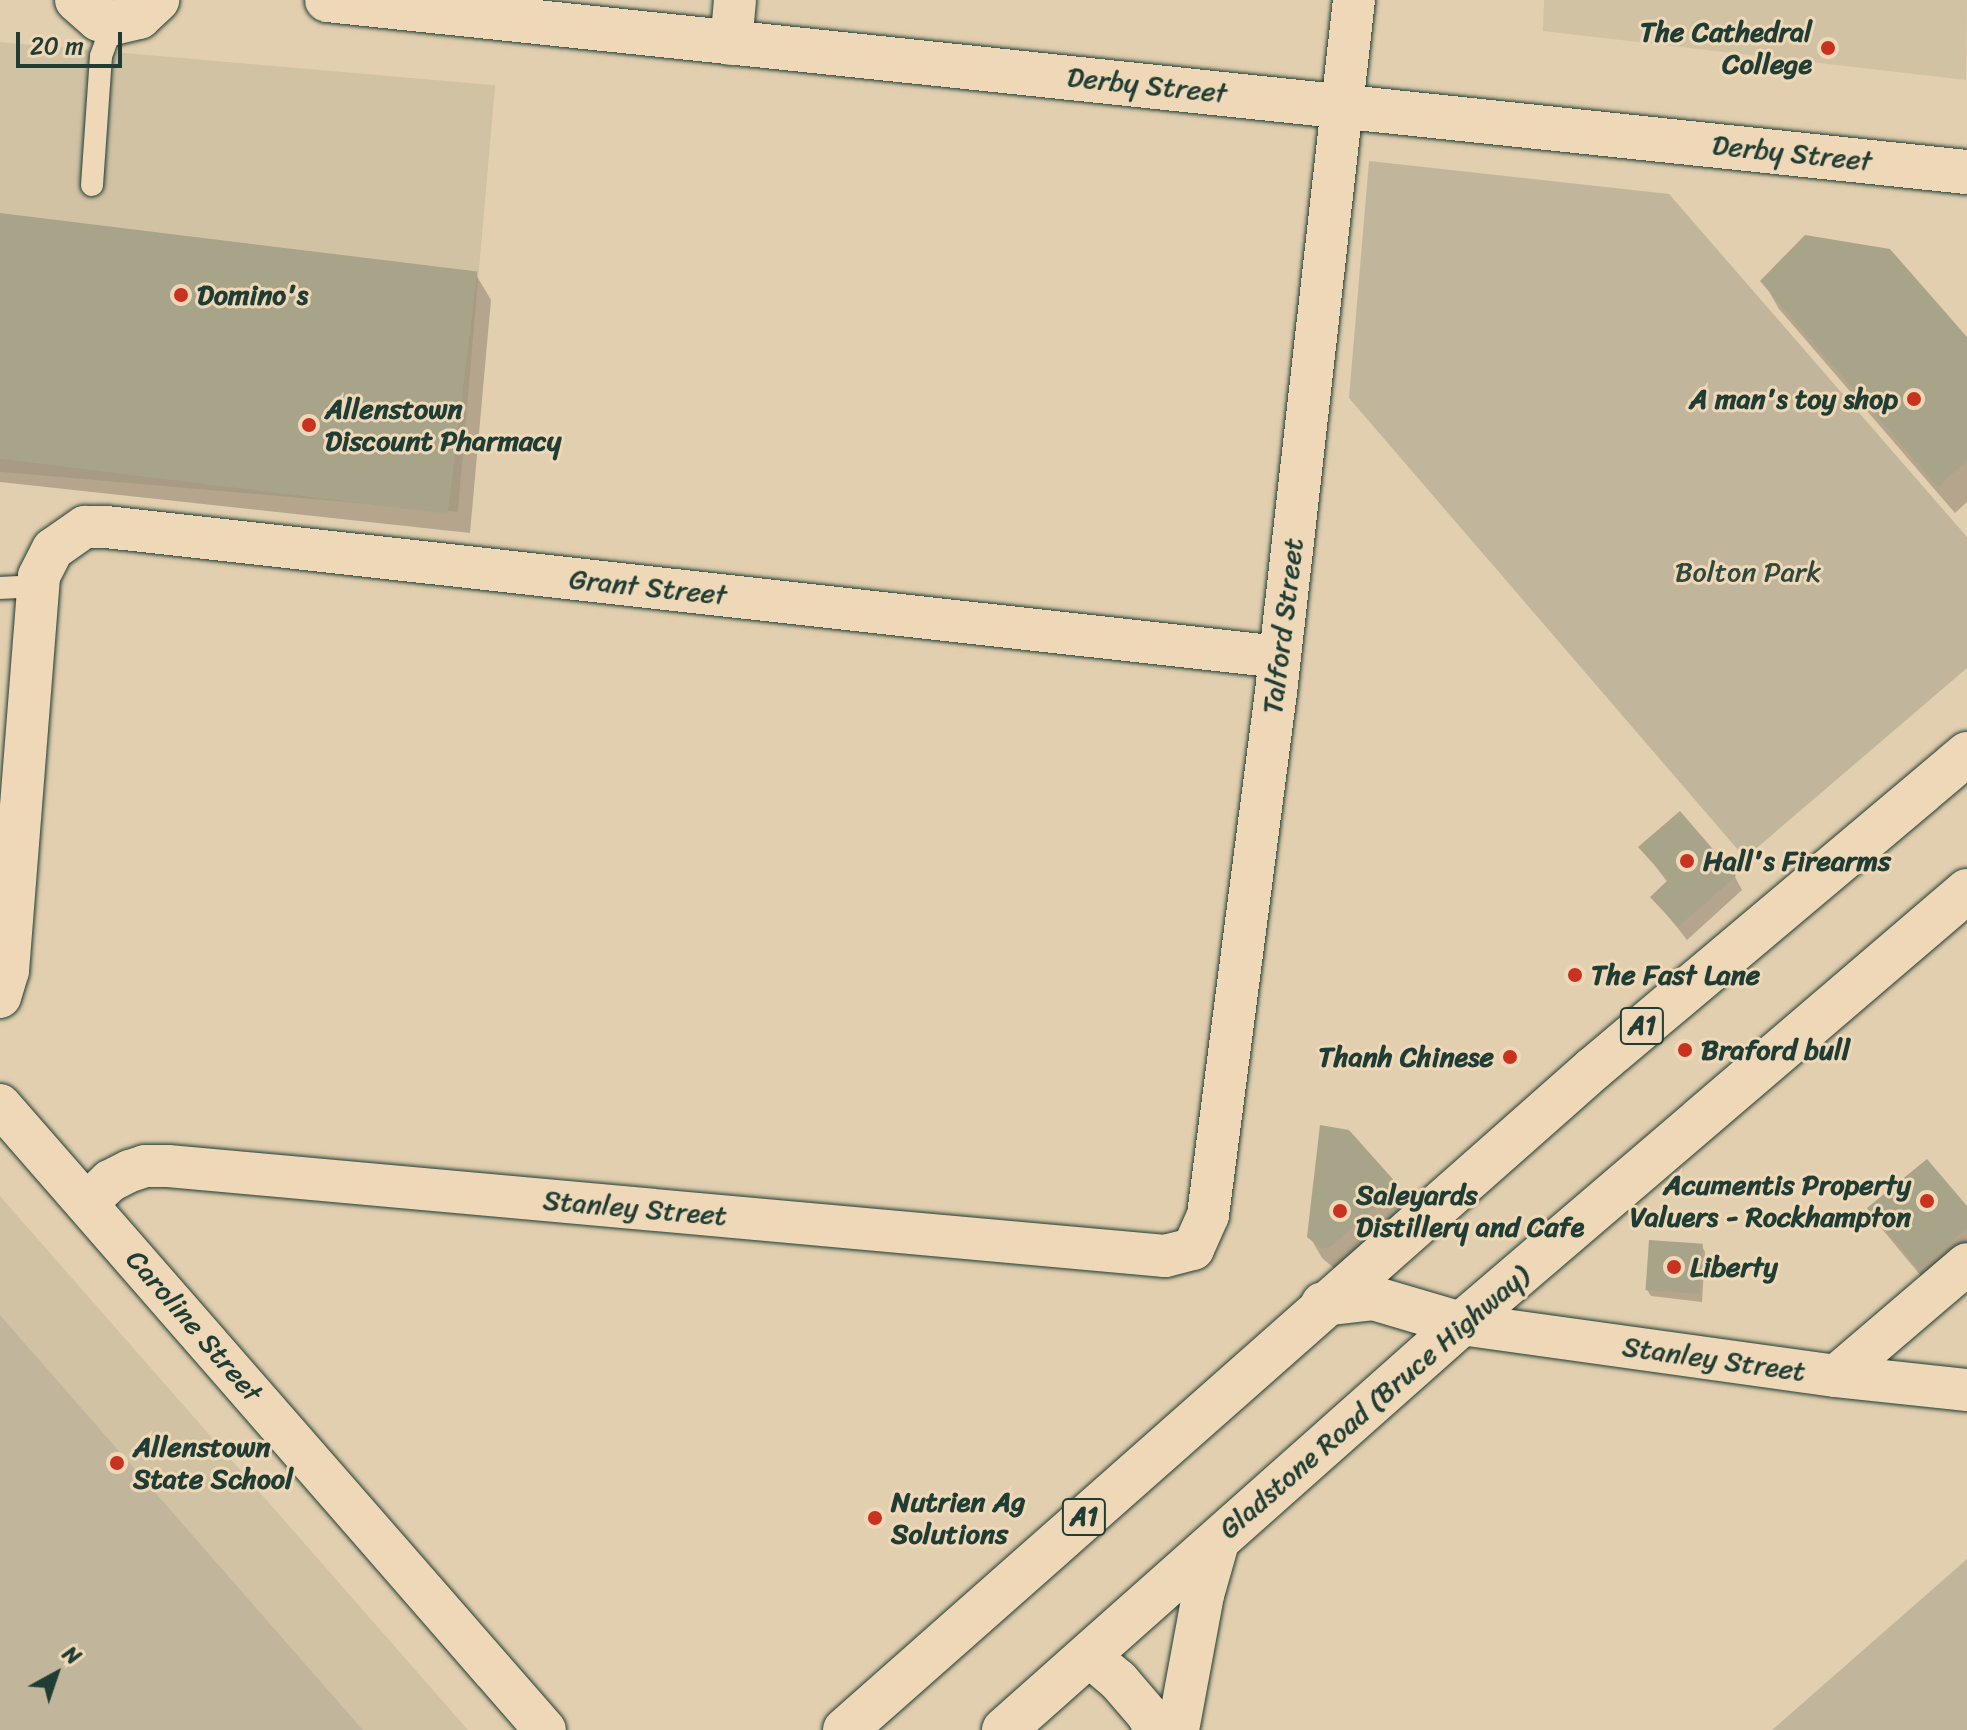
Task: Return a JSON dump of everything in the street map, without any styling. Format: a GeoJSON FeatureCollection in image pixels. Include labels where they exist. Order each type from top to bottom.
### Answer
{"type":"FeatureCollection","features":[{"type":"Feature","properties":{"kind":"main road"},"geometry":{"type":"LineString","coordinates":[[95,11],[139,17],[157,0]]}},
{"type":"Feature","properties":{"kind":"main road","name":"Derby Street"},"geometry":{"type":"LineString","coordinates":[[327,0],[1967,172]]}},
{"type":"Feature","properties":{"kind":"main road","name":"A1"},"geometry":{"type":"LineString","coordinates":[[845,1730],[1323,1304],[1688,986],[1967,754]]}},
{"type":"Feature","properties":{"kind":"main road","name":"Gladstone Road (Bruce Highway)"},"geometry":{"type":"LineString","coordinates":[[1004,1730],[1461,1324],[1967,891]]}},
{"type":"Feature","properties":{"kind":"main road"},"geometry":{"type":"LineString","coordinates":[[1323,1304],[1373,1298],[1461,1324]]}},
{"type":"Feature","properties":{"kind":"street"},"geometry":{"type":"LineString","coordinates":[[731,44],[735,0]]}},
{"type":"Feature","properties":{"kind":"street","name":"Talford Street"},"geometry":{"type":"LineString","coordinates":[[1193,1249],[1208,1215],[1280,657],[1354,0]]}},
{"type":"Feature","properties":{"kind":"street","name":"Grant Street"},"geometry":{"type":"LineString","coordinates":[[26,583],[53,549],[68,536],[85,527],[106,527],[1280,657]]}},
{"type":"Feature","properties":{"kind":"street"},"geometry":{"type":"LineString","coordinates":[[0,997],[8,971],[26,583]]}},
{"type":"Feature","properties":{"kind":"street","name":"Caroline Street"},"geometry":{"type":"LineString","coordinates":[[0,1105],[545,1730]]}},
{"type":"Feature","properties":{"kind":"street","name":"Stanley Street"},"geometry":{"type":"LineString","coordinates":[[87,1203],[110,1181],[130,1171],[145,1166],[168,1166],[1165,1256],[1193,1249]]}},
{"type":"Feature","properties":{"kind":"street"},"geometry":{"type":"LineString","coordinates":[[1836,1376],[1967,1264]]}},
{"type":"Feature","properties":{"kind":"street","name":"Stanley Street"},"geometry":{"type":"LineString","coordinates":[[1461,1324],[1836,1376],[1967,1390]]}},
{"type":"Feature","properties":{"kind":"street"},"geometry":{"type":"LineString","coordinates":[[1178,1730],[1203,1595],[1219,1539]]}},
{"type":"Feature","properties":{"kind":"street"},"geometry":{"type":"LineString","coordinates":[[1088,1655],[1118,1680],[1148,1715],[1155,1730]]}},
{"type":"Feature","properties":{"kind":"lane"},"geometry":{"type":"LineString","coordinates":[[92,185],[101,56],[95,11]]}},
{"type":"Feature","properties":{"kind":"shaded area","name":"The Cathedral College"},"geometry":{"type":"Polygon","coordinates":[[[1544,0],[1967,0],[1966,80],[1543,31],[1544,0]]]}},
{"type":"Feature","properties":{"kind":"shaded area"},"geometry":{"type":"Polygon","coordinates":[[[0,42],[495,85],[458,512],[0,472],[0,42]]]}},
{"type":"Feature","properties":{"kind":"shaded area","name":"Allenstown State School"},"geometry":{"type":"Polygon","coordinates":[[[0,1196],[468,1730],[0,1730],[0,1196]]]}},
{"type":"Feature","properties":{"kind":"green space","name":"Bolton Park"},"geometry":{"type":"Polygon","coordinates":[[[1369,161],[1669,194],[1967,537],[1967,668],[1745,858],[1349,398],[1369,161]]]}},
{"type":"Feature","properties":{"kind":"green space","name":"Allenstown State School"},"geometry":{"type":"Polygon","coordinates":[[[0,1315],[363,1730],[0,1730],[0,1315]]]}},
{"type":"Feature","properties":{"kind":"green space"},"geometry":{"type":"Polygon","coordinates":[[[1967,1559],[1967,1730],[1772,1730],[1967,1559]]]}},
{"type":"Feature","properties":{"kind":"building"},"geometry":{"type":"Polygon","coordinates":[[[0,213],[477,272],[448,514],[0,459],[0,213]]]}},
{"type":"Feature","properties":{"kind":"building","name":"A man's toy shop"},"geometry":{"type":"Polygon","coordinates":[[[1805,235],[1890,249],[1967,337],[1967,460],[1938,487],[1760,281],[1805,235]]]}},
{"type":"Feature","properties":{"kind":"building","name":"Hall's Firearms"},"geometry":{"type":"Polygon","coordinates":[[[1680,811],[1736,876],[1678,927],[1650,897],[1668,880],[1638,847],[1680,811]]]}},
{"type":"Feature","properties":{"kind":"building","name":"Saleyards Distillery and Cafe"},"geometry":{"type":"Polygon","coordinates":[[[1320,1125],[1349,1130],[1399,1186],[1330,1247],[1322,1249],[1307,1237],[1320,1125]]]}},
{"type":"Feature","properties":{"kind":"building"},"geometry":{"type":"Polygon","coordinates":[[[1927,1159],[1967,1206],[1967,1228],[1918,1269],[1867,1208],[1927,1159]]]}},
{"type":"Feature","properties":{"kind":"building","name":"Liberty"},"geometry":{"type":"Polygon","coordinates":[[[1649,1240],[1703,1244],[1699,1294],[1646,1290],[1649,1240]]]}},
{"type":"Feature","properties":{"kind":"place","name":"The Cathedral College"},"geometry":{"type":"Point","coordinates":[1828,48]}},
{"type":"Feature","properties":{"kind":"place","name":"Domino's"},"geometry":{"type":"Point","coordinates":[181,295]}},
{"type":"Feature","properties":{"kind":"place","name":"A man's toy shop"},"geometry":{"type":"Point","coordinates":[1914,399]}},
{"type":"Feature","properties":{"kind":"place","name":"Allenstown Discount Pharmacy"},"geometry":{"type":"Point","coordinates":[309,425]}},
{"type":"Feature","properties":{"kind":"place","name":"Hall's Firearms"},"geometry":{"type":"Point","coordinates":[1687,861]}},
{"type":"Feature","properties":{"kind":"place","name":"The Fast Lane"},"geometry":{"type":"Point","coordinates":[1575,975]}},
{"type":"Feature","properties":{"kind":"place","name":"Braford bull"},"geometry":{"type":"Point","coordinates":[1685,1050]}},
{"type":"Feature","properties":{"kind":"place","name":"Thanh Chinese"},"geometry":{"type":"Point","coordinates":[1510,1057]}},
{"type":"Feature","properties":{"kind":"place","name":"Acumentis Property Valuers - Rockhampton"},"geometry":{"type":"Point","coordinates":[1927,1201]}},
{"type":"Feature","properties":{"kind":"place","name":"Saleyards Distillery and Cafe"},"geometry":{"type":"Point","coordinates":[1340,1211]}},
{"type":"Feature","properties":{"kind":"place","name":"Liberty"},"geometry":{"type":"Point","coordinates":[1674,1267]}},
{"type":"Feature","properties":{"kind":"place","name":"Allenstown State School"},"geometry":{"type":"Point","coordinates":[117,1463]}},
{"type":"Feature","properties":{"kind":"place","name":"Nutrien Ag Solutions"},"geometry":{"type":"Point","coordinates":[875,1518]}}]}
